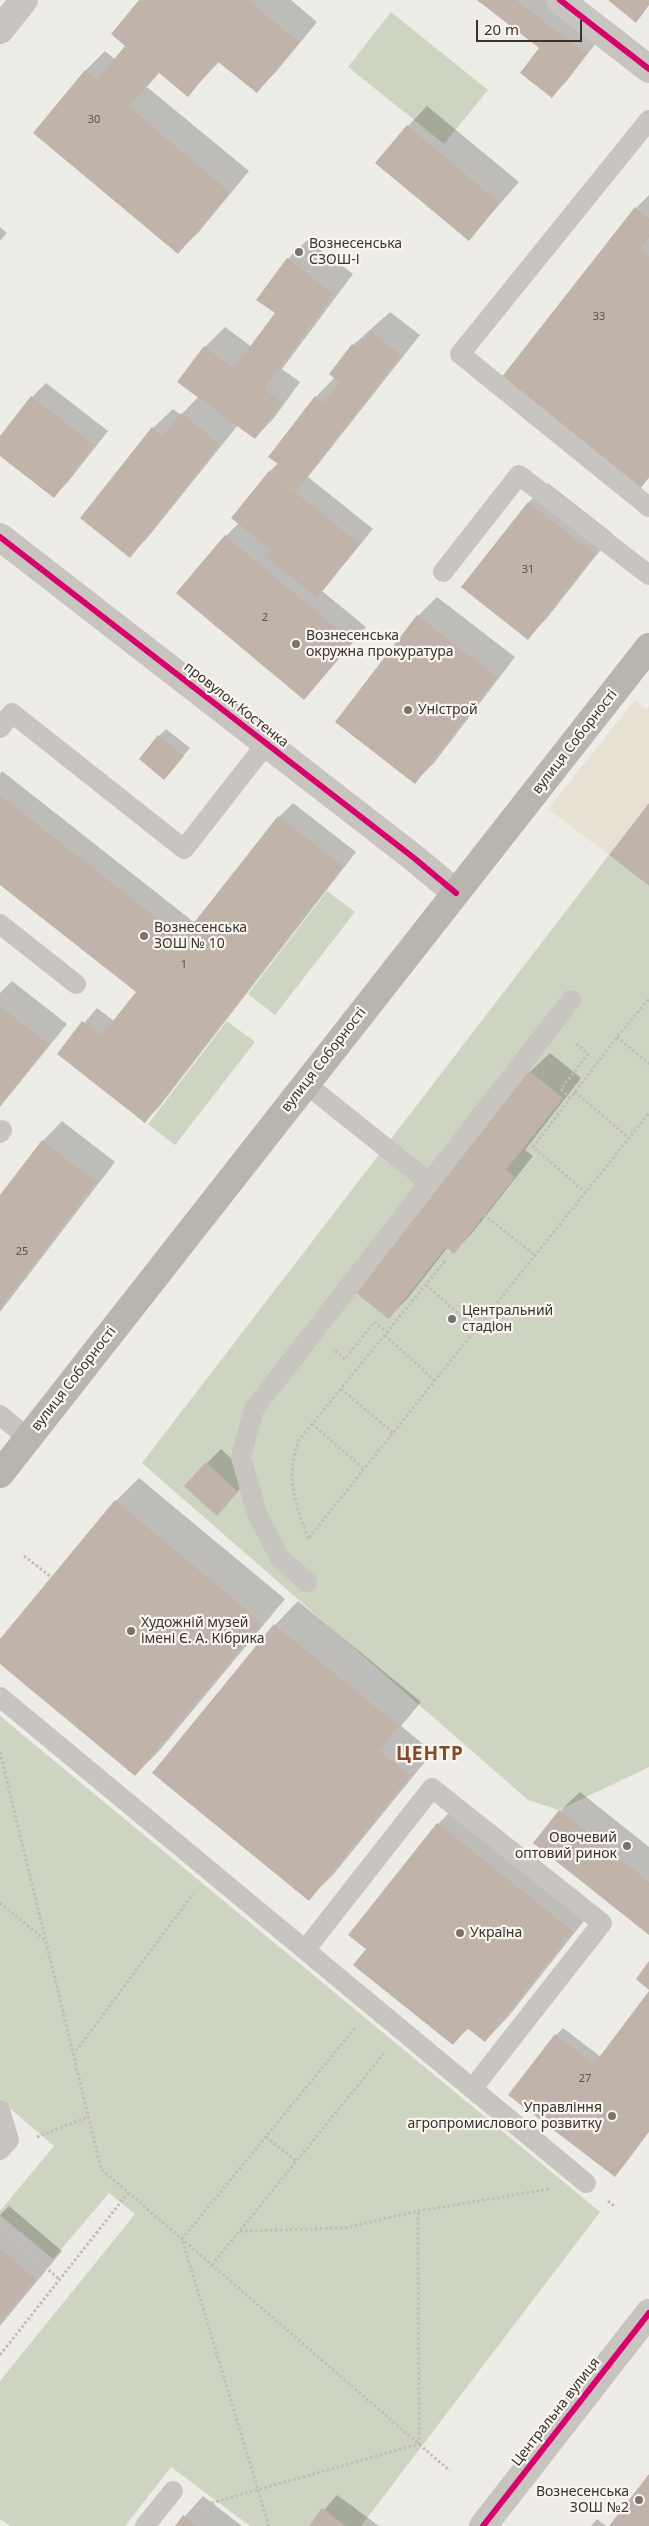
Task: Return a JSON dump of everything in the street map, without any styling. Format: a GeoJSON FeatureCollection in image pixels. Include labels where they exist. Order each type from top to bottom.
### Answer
{"type":"FeatureCollection","features":[{"type":"Feature","properties":{"kind":"main road","name":"вулиця Соборності"},"geometry":{"type":"LineString","coordinates":[[0,1474],[649,647]]}},
{"type":"Feature","properties":{"kind":"street"},"geometry":{"type":"LineString","coordinates":[[0,30],[24,0]]}},
{"type":"Feature","properties":{"kind":"street"},"geometry":{"type":"LineString","coordinates":[[569,3],[649,69]]}},
{"type":"Feature","properties":{"kind":"street","name":"провулок Костенка"},"geometry":{"type":"LineString","coordinates":[[0,537],[414,858],[456,893]]}},
{"type":"Feature","properties":{"kind":"street","name":"Центральна вулиця"},"geometry":{"type":"LineString","coordinates":[[483,2526],[649,2313]]}},
{"type":"Feature","properties":{"kind":"lane"},"geometry":{"type":"LineString","coordinates":[[649,120],[460,354],[649,507]]}},
{"type":"Feature","properties":{"kind":"lane"},"geometry":{"type":"LineString","coordinates":[[443,572],[519,474],[649,575]]}},
{"type":"Feature","properties":{"kind":"lane"},"geometry":{"type":"LineString","coordinates":[[0,728],[12,713],[184,849],[266,744]]}},
{"type":"Feature","properties":{"kind":"lane"},"geometry":{"type":"LineString","coordinates":[[0,924],[76,984]]}},
{"type":"Feature","properties":{"kind":"lane"},"geometry":{"type":"LineString","coordinates":[[307,1582],[280,1558],[256,1514],[241,1456],[254,1409],[571,1000]]}},
{"type":"Feature","properties":{"kind":"lane"},"geometry":{"type":"LineString","coordinates":[[306,1084],[430,1183]]}},
{"type":"Feature","properties":{"kind":"lane"},"geometry":{"type":"LineString","coordinates":[[0,1415],[28,1438]]}},
{"type":"Feature","properties":{"kind":"lane"},"geometry":{"type":"LineString","coordinates":[[0,1697],[586,2183]]}},
{"type":"Feature","properties":{"kind":"lane"},"geometry":{"type":"LineString","coordinates":[[305,1950],[432,1788],[602,1923],[472,2089]]}},
{"type":"Feature","properties":{"kind":"lane"},"geometry":{"type":"LineString","coordinates":[[0,2110],[9,2140],[0,2150]]}},
{"type":"Feature","properties":{"kind":"lane"},"geometry":{"type":"LineString","coordinates":[[145,2526],[173,2490]]}},
{"type":"Feature","properties":{"kind":"path"},"geometry":{"type":"LineString","coordinates":[[586,1193],[533,1147],[617,1037],[649,1000]]}},
{"type":"Feature","properties":{"kind":"path"},"geometry":{"type":"LineString","coordinates":[[617,1037],[649,1064]]}},
{"type":"Feature","properties":{"kind":"path"},"geometry":{"type":"LineString","coordinates":[[570,1098],[560,1089],[588,1054]]}},
{"type":"Feature","properties":{"kind":"path"},"geometry":{"type":"LineString","coordinates":[[575,1092],[629,1138]]}},
{"type":"Feature","properties":{"kind":"path"},"geometry":{"type":"LineString","coordinates":[[445,1261],[299,1440],[292,1462],[294,1497],[308,1538],[477,1330],[649,1113]]}},
{"type":"Feature","properties":{"kind":"path"},"geometry":{"type":"LineString","coordinates":[[484,1215],[536,1256]]}},
{"type":"Feature","properties":{"kind":"path"},"geometry":{"type":"LineString","coordinates":[[426,1285],[477,1330]]}},
{"type":"Feature","properties":{"kind":"path"},"geometry":{"type":"LineString","coordinates":[[345,1359],[374,1322],[435,1381]]}},
{"type":"Feature","properties":{"kind":"path"},"geometry":{"type":"LineString","coordinates":[[341,1389],[393,1433]]}},
{"type":"Feature","properties":{"kind":"path"},"geometry":{"type":"LineString","coordinates":[[312,1424],[364,1469]]}},
{"type":"Feature","properties":{"kind":"path"},"geometry":{"type":"LineString","coordinates":[[24,1556],[51,1577]]}},
{"type":"Feature","properties":{"kind":"path"},"geometry":{"type":"LineString","coordinates":[[0,1752],[101,2169],[450,2471]]}},
{"type":"Feature","properties":{"kind":"path"},"geometry":{"type":"LineString","coordinates":[[72,2055],[210,1871]]}},
{"type":"Feature","properties":{"kind":"path"},"geometry":{"type":"LineString","coordinates":[[0,1902],[45,1940]]}},
{"type":"Feature","properties":{"kind":"path"},"geometry":{"type":"LineString","coordinates":[[182,2240],[373,2006]]}},
{"type":"Feature","properties":{"kind":"path"},"geometry":{"type":"LineString","coordinates":[[212,2265],[402,2030]]}},
{"type":"Feature","properties":{"kind":"path"},"geometry":{"type":"LineString","coordinates":[[266,2137],[296,2162]]}},
{"type":"Feature","properties":{"kind":"path"},"geometry":{"type":"LineString","coordinates":[[240,2231],[344,2228],[418,2211],[586,2183],[615,2207]]}},
{"type":"Feature","properties":{"kind":"path"},"geometry":{"type":"LineString","coordinates":[[0,2355],[128,2193]]}},
{"type":"Feature","properties":{"kind":"path"},"geometry":{"type":"LineString","coordinates":[[418,2211],[419,2444]]}},
{"type":"Feature","properties":{"kind":"path"},"geometry":{"type":"LineString","coordinates":[[0,2227],[60,2280]]}},
{"type":"Feature","properties":{"kind":"path"},"geometry":{"type":"LineString","coordinates":[[182,2240],[269,2526]]}},
{"type":"Feature","properties":{"kind":"path"},"geometry":{"type":"LineString","coordinates":[[173,2490],[195,2508],[259,2492],[419,2444]]}},
{"type":"Feature","properties":{"kind":"green space"},"geometry":{"type":"Polygon","coordinates":[[[391,12],[488,90],[444,144],[348,67],[391,12]]]}},
{"type":"Feature","properties":{"kind":"green space","name":"Центральний стадіон"},"geometry":{"type":"Polygon","coordinates":[[[609,855],[649,886],[649,1767],[559,1810],[528,1800],[142,1463],[609,855]]]}},
{"type":"Feature","properties":{"kind":"green space"},"geometry":{"type":"Polygon","coordinates":[[[327,891],[355,912],[275,1015],[248,994],[327,891]]]}},
{"type":"Feature","properties":{"kind":"green space"},"geometry":{"type":"Polygon","coordinates":[[[227,1021],[255,1042],[175,1145],[148,1124],[227,1021]]]}},
{"type":"Feature","properties":{"kind":"green space"},"geometry":{"type":"Polygon","coordinates":[[[0,1716],[600,2212],[361,2526],[250,2526],[171,2467],[125,2526],[10,2526],[0,2519],[0,2381],[135,2214],[109,2193],[53,2259],[0,2215],[0,2211],[54,2146],[0,2100],[0,1716]]]}},
{"type":"Feature","properties":{"kind":"shaded area"},"geometry":{"type":"Polygon","coordinates":[[[635,700],[646,709],[649,706],[649,803],[609,855],[548,809],[635,700]]]}},
{"type":"Feature","properties":{"kind":"building"},"geometry":{"type":"Polygon","coordinates":[[[139,0],[248,0],[299,42],[257,93],[217,61],[188,97],[158,72],[129,107],[230,192],[178,254],[33,133],[85,70],[97,80],[125,46],[111,34],[139,0]]]}},
{"type":"Feature","properties":{"kind":"building"},"geometry":{"type":"Polygon","coordinates":[[[477,0],[516,0],[586,54],[552,98],[520,73],[539,48],[477,0]]]}},
{"type":"Feature","properties":{"kind":"building"},"geometry":{"type":"Polygon","coordinates":[[[608,0],[649,0],[649,5],[636,23],[608,0]]]}},
{"type":"Feature","properties":{"kind":"building"},"geometry":{"type":"Polygon","coordinates":[[[407,125],[500,203],[469,241],[375,163],[407,125]]]}},
{"type":"Feature","properties":{"kind":"building"},"geometry":{"type":"Polygon","coordinates":[[[635,207],[649,218],[649,237],[640,249],[649,257],[649,477],[641,488],[501,378],[635,207]]]}},
{"type":"Feature","properties":{"kind":"building"},"geometry":{"type":"Polygon","coordinates":[[[287,258],[334,294],[264,389],[282,402],[255,439],[177,382],[204,346],[234,368],[275,313],[256,300],[287,258]]]}},
{"type":"Feature","properties":{"kind":"building"},"geometry":{"type":"Polygon","coordinates":[[[370,331],[401,355],[296,491],[272,473],[278,464],[268,457],[315,396],[323,403],[339,382],[329,374],[352,344],[357,348],[370,331]]]}},
{"type":"Feature","properties":{"kind":"building"},"geometry":{"type":"Polygon","coordinates":[[[31,396],[94,445],[54,498],[0,456],[0,436],[31,396]]]}},
{"type":"Feature","properties":{"kind":"building"},"geometry":{"type":"Polygon","coordinates":[[[181,413],[220,444],[130,558],[80,518],[152,427],[163,436],[181,413]]]}},
{"type":"Feature","properties":{"kind":"building"},"geometry":{"type":"Polygon","coordinates":[[[269,471],[360,544],[317,598],[265,556],[270,549],[231,518],[269,471]]]}},
{"type":"Feature","properties":{"kind":"building"},"geometry":{"type":"Polygon","coordinates":[[[528,502],[595,554],[528,640],[461,587],[528,502]]]}},
{"type":"Feature","properties":{"kind":"building"},"geometry":{"type":"Polygon","coordinates":[[[225,535],[353,642],[304,700],[176,593],[225,535]]]}},
{"type":"Feature","properties":{"kind":"building","name":"Уністрой"},"geometry":{"type":"Polygon","coordinates":[[[417,615],[497,677],[415,784],[335,722],[417,615]]]}},
{"type":"Feature","properties":{"kind":"building"},"geometry":{"type":"Polygon","coordinates":[[[158,735],[184,756],[164,780],[139,759],[158,735]]]}},
{"type":"Feature","properties":{"kind":"building"},"geometry":{"type":"Polygon","coordinates":[[[0,795],[182,938],[278,816],[343,866],[145,1123],[57,1054],[82,1021],[101,1036],[136,992],[0,885],[0,795]]]}},
{"type":"Feature","properties":{"kind":"building"},"geometry":{"type":"Polygon","coordinates":[[[649,803],[649,886],[609,855],[649,803]]]}},
{"type":"Feature","properties":{"kind":"building"},"geometry":{"type":"Polygon","coordinates":[[[0,1006],[49,1044],[0,1105],[0,1006]]]}},
{"type":"Feature","properties":{"kind":"building"},"geometry":{"type":"Polygon","coordinates":[[[529,1071],[563,1098],[506,1170],[515,1177],[454,1254],[446,1247],[389,1319],[355,1292],[529,1071]]]}},
{"type":"Feature","properties":{"kind":"building"},"geometry":{"type":"Polygon","coordinates":[[[42,1140],[96,1182],[0,1308],[0,1195],[42,1140]]]}},
{"type":"Feature","properties":{"kind":"building"},"geometry":{"type":"Polygon","coordinates":[[[206,1462],[238,1492],[217,1516],[184,1486],[206,1462]]]}},
{"type":"Feature","properties":{"kind":"building","name":"Художній музей імені Є. А. Кібрика"},"geometry":{"type":"Polygon","coordinates":[[[115,1500],[262,1623],[135,1776],[0,1664],[0,1639],[115,1500]]]}},
{"type":"Feature","properties":{"kind":"building"},"geometry":{"type":"Polygon","coordinates":[[[274,1624],[399,1726],[379,1750],[410,1776],[309,1901],[152,1773],[274,1624]]]}},
{"type":"Feature","properties":{"kind":"building"},"geometry":{"type":"Polygon","coordinates":[[[559,1810],[649,1882],[649,1935],[533,1843],[559,1810]]]}},
{"type":"Feature","properties":{"kind":"building","name":"Україна"},"geometry":{"type":"Polygon","coordinates":[[[437,1823],[573,1931],[485,2042],[467,2028],[453,2045],[353,1965],[366,1949],[348,1935],[437,1823]]]}},
{"type":"Feature","properties":{"kind":"building"},"geometry":{"type":"Polygon","coordinates":[[[649,1961],[649,1990],[636,1979],[649,1961]]]}},
{"type":"Feature","properties":{"kind":"building"},"geometry":{"type":"Polygon","coordinates":[[[649,1991],[649,2131],[615,2177],[508,2095],[555,2034],[594,2064],[649,1991]]]}},
{"type":"Feature","properties":{"kind":"building"},"geometry":{"type":"Polygon","coordinates":[[[0,2249],[36,2279],[0,2322],[0,2249]]]}},
{"type":"Feature","properties":{"kind":"building","name":"Вознесенська ЗОШ №2"},"geometry":{"type":"Polygon","coordinates":[[[649,2474],[649,2526],[609,2526],[649,2474]]]}},
{"type":"Feature","properties":{"kind":"building"},"geometry":{"type":"Polygon","coordinates":[[[322,2508],[346,2526],[309,2526],[322,2508]]]}},
{"type":"Feature","properties":{"kind":"building"},"geometry":{"type":"Polygon","coordinates":[[[183,2515],[197,2526],[175,2526],[183,2515]]]}},
{"type":"Feature","properties":{"kind":"cycle path"},"geometry":{"type":"LineString","coordinates":[[560,0],[649,69]]}},
{"type":"Feature","properties":{"kind":"cycle path"},"geometry":{"type":"LineString","coordinates":[[0,537],[414,858],[456,893]]}},
{"type":"Feature","properties":{"kind":"cycle path"},"geometry":{"type":"LineString","coordinates":[[483,2526],[649,2313]]}},
{"type":"Feature","properties":{"kind":"place","name":"Вознесенська СЗОШ-І"},"geometry":{"type":"Point","coordinates":[299,252]}},
{"type":"Feature","properties":{"kind":"place","name":"Вознесенська окружна прокуратура"},"geometry":{"type":"Point","coordinates":[296,644]}},
{"type":"Feature","properties":{"kind":"place","name":"Уністрой"},"geometry":{"type":"Point","coordinates":[408,710]}},
{"type":"Feature","properties":{"kind":"place","name":"Вознесенська ЗОШ № 10"},"geometry":{"type":"Point","coordinates":[144,936]}},
{"type":"Feature","properties":{"kind":"place","name":"Центральний стадіон"},"geometry":{"type":"Point","coordinates":[452,1319]}},
{"type":"Feature","properties":{"kind":"place","name":"Художній музей імені Є. А. Кібрика"},"geometry":{"type":"Point","coordinates":[131,1631]}},
{"type":"Feature","properties":{"kind":"place","name":"Овочевий оптовий ринок"},"geometry":{"type":"Point","coordinates":[627,1846]}},
{"type":"Feature","properties":{"kind":"place","name":"Україна"},"geometry":{"type":"Point","coordinates":[460,1933]}},
{"type":"Feature","properties":{"kind":"place","name":"Управління агропромислового розвитку"},"geometry":{"type":"Point","coordinates":[612,2116]}},
{"type":"Feature","properties":{"kind":"place","name":"Вознесенська ЗОШ №2"},"geometry":{"type":"Point","coordinates":[639,2500]}},
{"type":"Feature","properties":{"kind":"district","name":"ЦЕНТР"},"geometry":{"type":"Point","coordinates":[430,1755]}}]}
